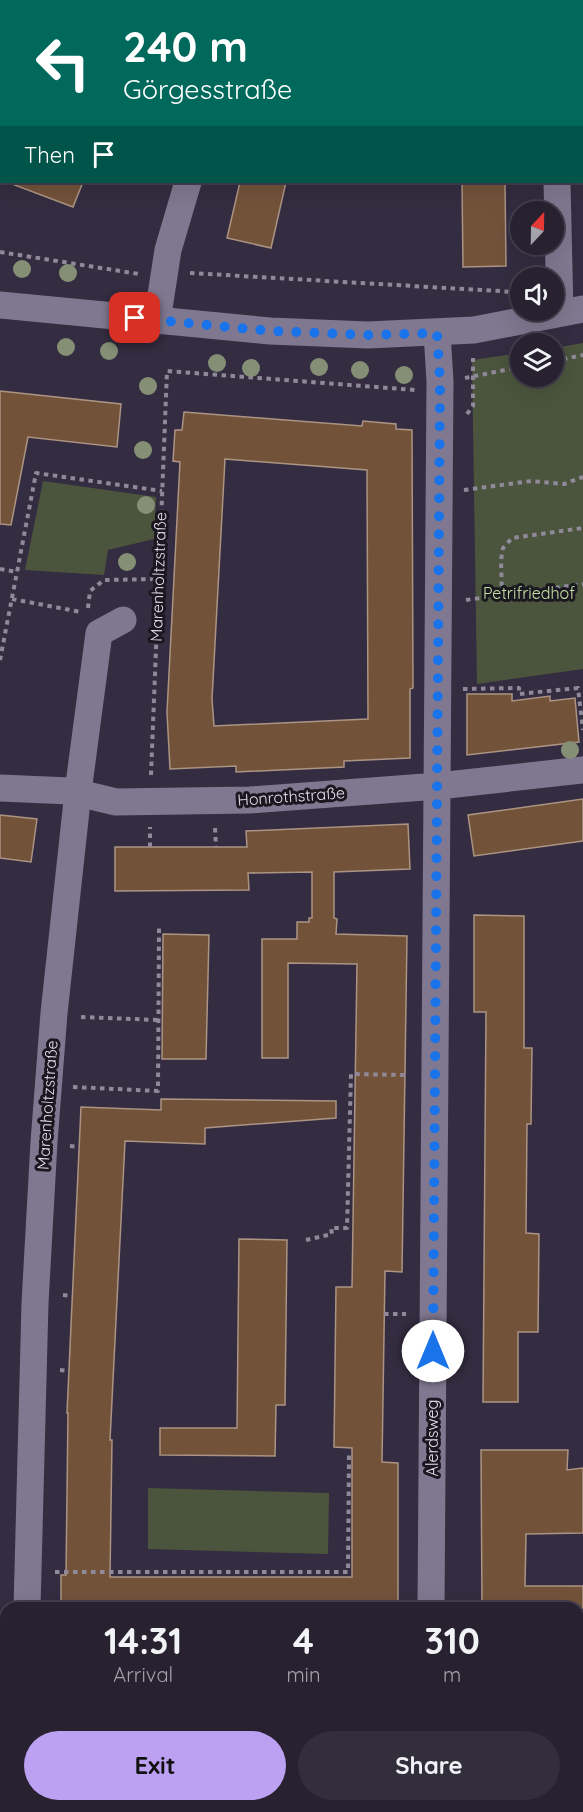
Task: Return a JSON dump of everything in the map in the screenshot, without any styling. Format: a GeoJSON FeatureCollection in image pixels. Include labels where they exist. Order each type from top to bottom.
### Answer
{"type":"FeatureCollection","features":[{"type":"Feature","properties":{"kind":"street"},"geometry":{"type":"LineString","coordinates":[[157,321],[168,250],[188,183]]}},
{"type":"Feature","properties":{"kind":"street"},"geometry":{"type":"LineString","coordinates":[[0,305],[270,331],[357,335],[474,330],[572,311],[557,183]]}},
{"type":"Feature","properties":{"kind":"street","name":"Alerdsweg"},"geometry":{"type":"LineString","coordinates":[[431,1602],[440,381],[437,333]]}},
{"type":"Feature","properties":{"kind":"street","name":"Marenholtzstraße"},"geometry":{"type":"LineString","coordinates":[[27,1602],[34,1315],[54,1013],[78,792],[99,633],[123,620]]}},
{"type":"Feature","properties":{"kind":"street","name":"Honrothstraße"},"geometry":{"type":"LineString","coordinates":[[0,788],[78,792],[116,802],[250,800],[438,786],[583,770]]}},
{"type":"Feature","properties":{"kind":"path"},"geometry":{"type":"LineString","coordinates":[[0,252],[162,278],[184,273],[510,291]]}},
{"type":"Feature","properties":{"kind":"path"},"geometry":{"type":"LineString","coordinates":[[564,359],[583,355]]}},
{"type":"Feature","properties":{"kind":"path"},"geometry":{"type":"LineString","coordinates":[[440,381],[510,369]]}},
{"type":"Feature","properties":{"kind":"path","name":"Marenholtzstraße"},"geometry":{"type":"LineString","coordinates":[[150,782],[167,371],[412,390],[418,390],[440,381]]}},
{"type":"Feature","properties":{"kind":"path"},"geometry":{"type":"LineString","coordinates":[[0,660],[36,474],[162,491]]}},
{"type":"Feature","properties":{"kind":"path"},"geometry":{"type":"LineString","coordinates":[[461,490],[531,481],[564,484],[583,477]]}},
{"type":"Feature","properties":{"kind":"path"},"geometry":{"type":"LineString","coordinates":[[502,595],[503,548],[512,538],[583,528]]}},
{"type":"Feature","properties":{"kind":"path"},"geometry":{"type":"LineString","coordinates":[[0,569],[17,572]]}},
{"type":"Feature","properties":{"kind":"path"},"geometry":{"type":"LineString","coordinates":[[462,601],[583,584]]}},
{"type":"Feature","properties":{"kind":"path"},"geometry":{"type":"LineString","coordinates":[[12,599],[87,613]]}},
{"type":"Feature","properties":{"kind":"path"},"geometry":{"type":"LineString","coordinates":[[453,689],[519,688],[519,694],[542,695],[578,688],[583,730]]}},
{"type":"Feature","properties":{"kind":"path"},"geometry":{"type":"LineString","coordinates":[[67,1086],[158,1091],[159,927]]}},
{"type":"Feature","properties":{"kind":"path"},"geometry":{"type":"LineString","coordinates":[[71,1017],[158,1020]]}},
{"type":"Feature","properties":{"kind":"path"},"geometry":{"type":"LineString","coordinates":[[306,1240],[332,1234],[332,1228],[347,1228],[351,1074],[415,1075]]}},
{"type":"Feature","properties":{"kind":"path"},"geometry":{"type":"LineString","coordinates":[[54,1572],[348,1572],[349,1453]]}},
{"type":"Feature","properties":{"kind":"green space","name":"Petrifriedhof"},"geometry":{"type":"Polygon","coordinates":[[[583,343],[583,669],[477,684],[472,360],[510,354],[510,387],[564,387],[564,346],[583,343]]]}},
{"type":"Feature","properties":{"kind":"green space"},"geometry":{"type":"Polygon","coordinates":[[[43,481],[156,497],[154,539],[108,550],[104,575],[25,570],[43,481]]]}},
{"type":"Feature","properties":{"kind":"green space"},"geometry":{"type":"Polygon","coordinates":[[[148,1488],[329,1493],[328,1554],[148,1549],[148,1488]]]}},
{"type":"Feature","properties":{"kind":"building"},"geometry":{"type":"Polygon","coordinates":[[[12,183],[83,183],[73,207],[12,183]]]}},
{"type":"Feature","properties":{"kind":"building"},"geometry":{"type":"Polygon","coordinates":[[[240,183],[286,183],[271,248],[227,238],[240,183]]]}},
{"type":"Feature","properties":{"kind":"building"},"geometry":{"type":"Polygon","coordinates":[[[462,183],[505,183],[506,266],[463,267],[462,183]]]}},
{"type":"Feature","properties":{"kind":"building"},"geometry":{"type":"Polygon","coordinates":[[[0,391],[121,404],[117,447],[28,437],[11,525],[0,524],[0,391]]]}},
{"type":"Feature","properties":{"kind":"building"},"geometry":{"type":"Polygon","coordinates":[[[184,412],[362,426],[363,421],[396,424],[396,429],[412,430],[413,688],[410,689],[410,758],[344,761],[344,767],[236,772],[236,766],[170,769],[167,712],[180,462],[173,461],[175,430],[182,430],[184,412]],[[225,459],[212,699],[214,726],[368,719],[367,470],[225,459]]]}},
{"type":"Feature","properties":{"kind":"building"},"geometry":{"type":"Polygon","coordinates":[[[467,694],[512,694],[512,701],[550,696],[550,701],[575,698],[579,742],[467,755],[467,694]]]}},
{"type":"Feature","properties":{"kind":"building"},"geometry":{"type":"Polygon","coordinates":[[[583,799],[583,841],[474,856],[468,815],[583,799]]]}},
{"type":"Feature","properties":{"kind":"building"},"geometry":{"type":"Polygon","coordinates":[[[0,815],[37,819],[31,862],[0,858],[0,815]]]}},
{"type":"Feature","properties":{"kind":"building"},"geometry":{"type":"Polygon","coordinates":[[[408,824],[410,869],[334,872],[336,934],[407,936],[402,1272],[385,1271],[382,1462],[398,1463],[398,1602],[61,1602],[61,1575],[66,1575],[67,1413],[81,1107],[161,1110],[161,1099],[336,1101],[336,1118],[205,1128],[205,1144],[125,1141],[110,1440],[112,1440],[110,1577],[352,1577],[352,1448],[334,1447],[336,1287],[352,1287],[357,964],[288,963],[288,1058],[262,1058],[262,939],[297,939],[297,922],[309,922],[309,918],[312,918],[312,872],[248,873],[249,890],[115,891],[115,847],[247,847],[246,831],[408,824]]]}},
{"type":"Feature","properties":{"kind":"building"},"geometry":{"type":"Polygon","coordinates":[[[474,915],[524,916],[524,1048],[532,1048],[531,1124],[527,1124],[526,1233],[539,1234],[538,1332],[518,1332],[518,1402],[483,1402],[486,1012],[474,1012],[474,915]]]}},
{"type":"Feature","properties":{"kind":"building"},"geometry":{"type":"Polygon","coordinates":[[[163,934],[209,935],[206,1059],[162,1059],[163,934]]]}},
{"type":"Feature","properties":{"kind":"building"},"geometry":{"type":"Polygon","coordinates":[[[239,1239],[287,1240],[285,1405],[276,1405],[275,1456],[160,1455],[160,1428],[237,1428],[239,1239]]]}},
{"type":"Feature","properties":{"kind":"building"},"geometry":{"type":"Polygon","coordinates":[[[481,1450],[568,1450],[567,1470],[583,1468],[583,1533],[526,1534],[525,1586],[583,1586],[583,1602],[482,1602],[481,1450]]]}},
{"type":"Feature","properties":{"kind":"route"},"geometry":{"type":"LineString","coordinates":[[135,318],[270,331],[368,335],[437,333],[440,381],[433,1351]]}}]}
